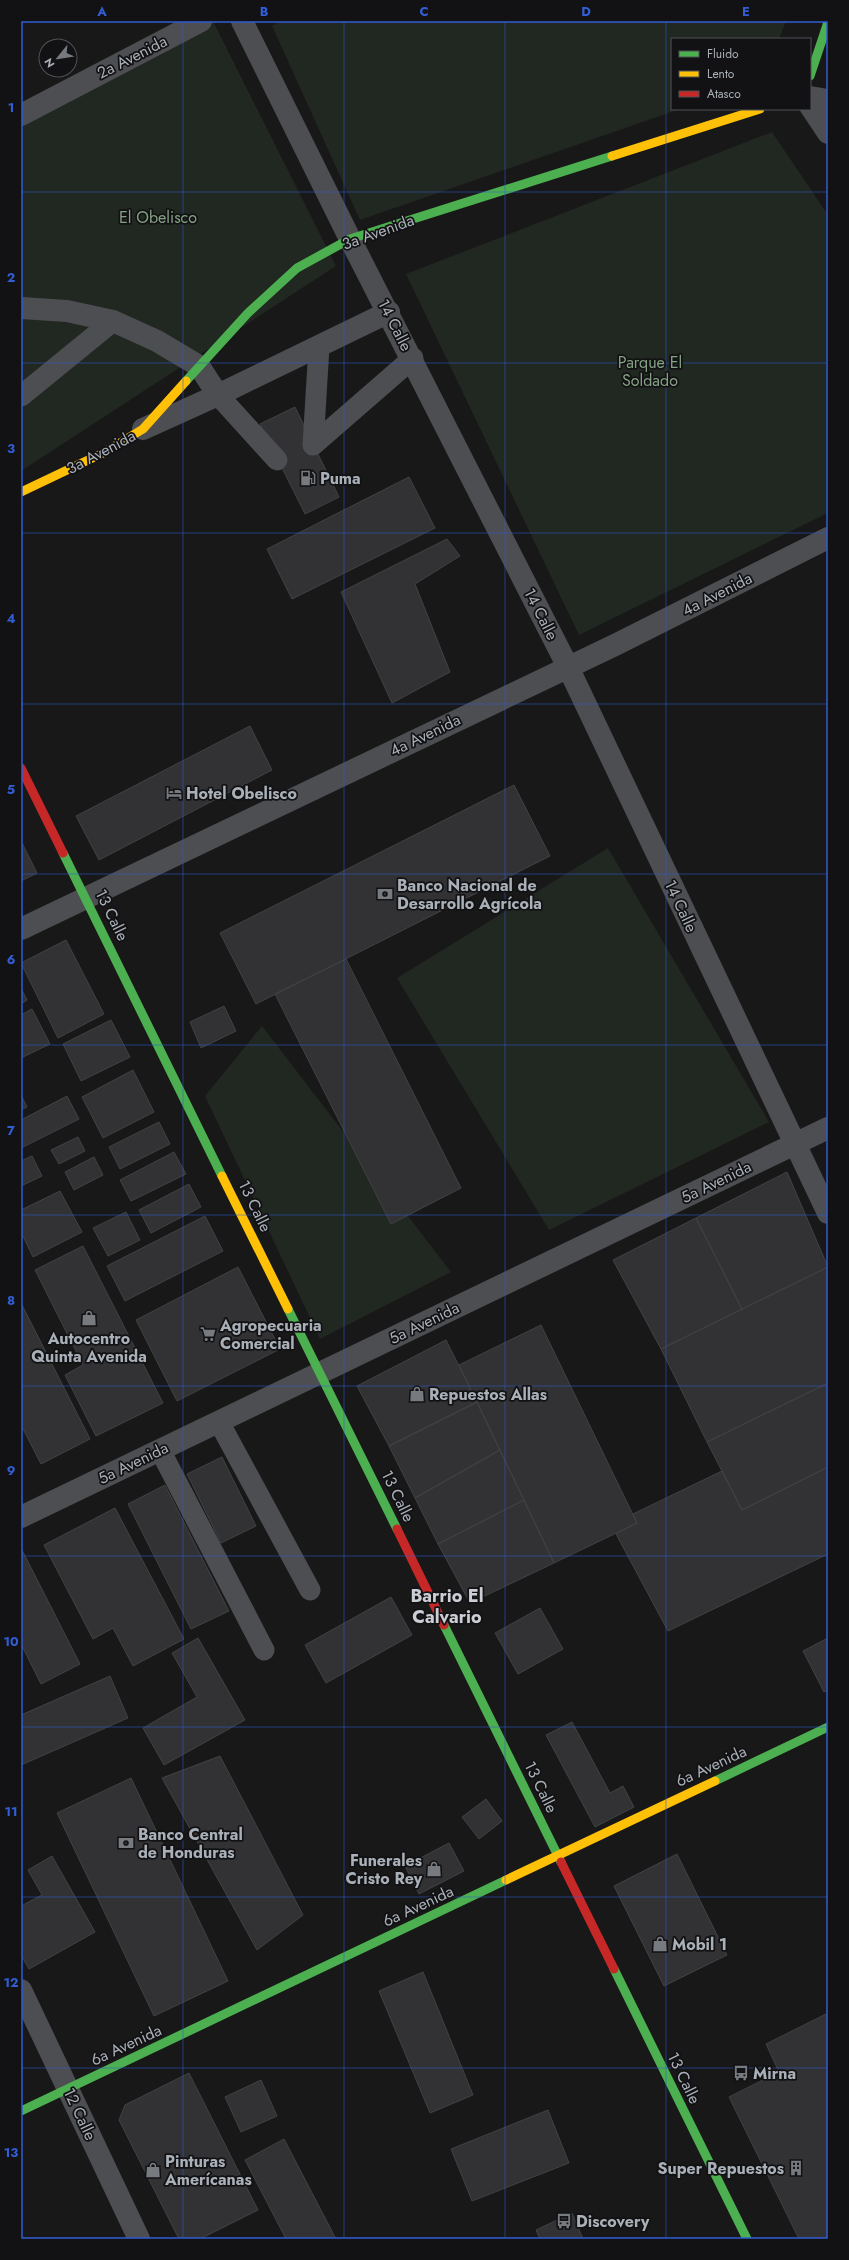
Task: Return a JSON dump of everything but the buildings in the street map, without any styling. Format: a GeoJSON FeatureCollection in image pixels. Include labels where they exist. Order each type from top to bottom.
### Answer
{"type":"FeatureCollection","features":[{"type":"Feature","properties":{"kind":"street","name":"2a Avenida"},"geometry":{"type":"LineString","coordinates":[[21,115],[201,21]]}},
{"type":"Feature","properties":{"kind":"street","name":"14 Calle"},"geometry":{"type":"LineString","coordinates":[[242,21],[350,239],[413,358],[568,667],[794,1145],[828,1213]]}},
{"type":"Feature","properties":{"kind":"street"},"geometry":{"type":"LineString","coordinates":[[811,73],[828,22]]}},
{"type":"Feature","properties":{"kind":"street"},"geometry":{"type":"LineString","coordinates":[[811,97],[828,100]]}},
{"type":"Feature","properties":{"kind":"street"},"geometry":{"type":"LineString","coordinates":[[811,108],[828,133]]}},
{"type":"Feature","properties":{"kind":"street","name":"3a Avenida"},"geometry":{"type":"LineString","coordinates":[[21,492],[105,452],[143,429],[248,314],[298,268],[350,239],[757,110]]}},
{"type":"Feature","properties":{"kind":"street"},"geometry":{"type":"LineString","coordinates":[[21,308],[67,311],[113,321],[157,341],[200,366],[218,395]]}},
{"type":"Feature","properties":{"kind":"street"},"geometry":{"type":"LineString","coordinates":[[143,429],[319,347],[389,312]]}},
{"type":"Feature","properties":{"kind":"street","name":"4a Avenida"},"geometry":{"type":"LineString","coordinates":[[21,928],[568,667],[828,538]]}},
{"type":"Feature","properties":{"kind":"street","name":"13 Calle"},"geometry":{"type":"LineString","coordinates":[[21,768],[747,2239]]}},
{"type":"Feature","properties":{"kind":"street","name":"5a Avenida"},"geometry":{"type":"LineString","coordinates":[[21,1517],[828,1128]]}},
{"type":"Feature","properties":{"kind":"street","name":"6a Avenida"},"geometry":{"type":"LineString","coordinates":[[21,2111],[828,1727]]}},
{"type":"Feature","properties":{"kind":"street","name":"12 Calle"},"geometry":{"type":"LineString","coordinates":[[21,1990],[139,2239]]}},
{"type":"Feature","properties":{"kind":"lane"},"geometry":{"type":"LineString","coordinates":[[21,396],[113,321]]}},
{"type":"Feature","properties":{"kind":"lane"},"geometry":{"type":"LineString","coordinates":[[319,347],[314,445],[413,358]]}},
{"type":"Feature","properties":{"kind":"lane"},"geometry":{"type":"LineString","coordinates":[[218,395],[277,460]]}},
{"type":"Feature","properties":{"kind":"lane"},"geometry":{"type":"LineString","coordinates":[[219,1422],[310,1590]]}},
{"type":"Feature","properties":{"kind":"lane"},"geometry":{"type":"LineString","coordinates":[[160,1450],[264,1650]]}},
{"type":"Feature","properties":{"kind":"green space","name":"El Obelisco"},"geometry":{"type":"Polygon","coordinates":[[[204,21],[213,21],[336,266],[21,471],[21,124],[204,21]]]}},
{"type":"Feature","properties":{"kind":"green space"},"geometry":{"type":"Polygon","coordinates":[[[281,21],[786,21],[779,38],[671,38],[671,110],[677,110],[360,220],[272,26],[281,21]]]}},
{"type":"Feature","properties":{"kind":"green space","name":"Parque El Soldado"},"geometry":{"type":"Polygon","coordinates":[[[772,132],[828,215],[828,513],[579,635],[406,274],[772,132]]]}},
{"type":"Feature","properties":{"kind":"green space"},"geometry":{"type":"Polygon","coordinates":[[[608,848],[769,1122],[549,1230],[397,978],[608,848]]]}},
{"type":"Feature","properties":{"kind":"green space"},"geometry":{"type":"Polygon","coordinates":[[[262,1026],[451,1272],[320,1339],[205,1096],[262,1026]]]}},
{"type":"Feature","properties":{"kind":"traffic: fast"},"geometry":{"type":"LineString","coordinates":[[811,73],[828,22]]}},
{"type":"Feature","properties":{"kind":"traffic: fast"},"geometry":{"type":"LineString","coordinates":[[186,381],[248,313],[297,268],[350,239],[612,156]]}},
{"type":"Feature","properties":{"kind":"traffic: fast"},"geometry":{"type":"LineString","coordinates":[[63,853],[222,1176]]}},
{"type":"Feature","properties":{"kind":"traffic: fast"},"geometry":{"type":"LineString","coordinates":[[288,1309],[397,1529]]}},
{"type":"Feature","properties":{"kind":"traffic: fast"},"geometry":{"type":"LineString","coordinates":[[444,1625],[561,1862]]}},
{"type":"Feature","properties":{"kind":"traffic: fast"},"geometry":{"type":"LineString","coordinates":[[715,1781],[828,1727]]}},
{"type":"Feature","properties":{"kind":"traffic: fast"},"geometry":{"type":"LineString","coordinates":[[21,2111],[506,1880]]}},
{"type":"Feature","properties":{"kind":"traffic: fast"},"geometry":{"type":"LineString","coordinates":[[614,1969],[747,2239]]}},
{"type":"Feature","properties":{"kind":"traffic: slow"},"geometry":{"type":"LineString","coordinates":[[612,156],[757,110]]}},
{"type":"Feature","properties":{"kind":"traffic: slow"},"geometry":{"type":"LineString","coordinates":[[21,492],[105,452],[143,429],[186,381]]}},
{"type":"Feature","properties":{"kind":"traffic: slow"},"geometry":{"type":"LineString","coordinates":[[222,1176],[288,1309]]}},
{"type":"Feature","properties":{"kind":"traffic: slow"},"geometry":{"type":"LineString","coordinates":[[506,1880],[715,1781]]}},
{"type":"Feature","properties":{"kind":"traffic: jam"},"geometry":{"type":"LineString","coordinates":[[21,768],[63,853]]}},
{"type":"Feature","properties":{"kind":"traffic: jam"},"geometry":{"type":"LineString","coordinates":[[397,1529],[444,1625]]}},
{"type":"Feature","properties":{"kind":"traffic: jam"},"geometry":{"type":"LineString","coordinates":[[561,1862],[614,1969]]}},
{"type":"Feature","properties":{"kind":"place","name":"Puma"},"geometry":{"type":"Point","coordinates":[308,478]}},
{"type":"Feature","properties":{"kind":"place","name":"Hotel Obelisco"},"geometry":{"type":"Point","coordinates":[174,793]}},
{"type":"Feature","properties":{"kind":"place","name":"Banco Nacional de Desarrollo Agrícola"},"geometry":{"type":"Point","coordinates":[385,894]}},
{"type":"Feature","properties":{"kind":"place","name":"Autocentro Quinta Avenida"},"geometry":{"type":"Point","coordinates":[89,1318]}},
{"type":"Feature","properties":{"kind":"place","name":"Agropecuaria Comercial"},"geometry":{"type":"Point","coordinates":[208,1334]}},
{"type":"Feature","properties":{"kind":"place","name":"Repuestos Allas"},"geometry":{"type":"Point","coordinates":[417,1394]}},
{"type":"Feature","properties":{"kind":"place","name":"Banco Central de Honduras"},"geometry":{"type":"Point","coordinates":[126,1843]}},
{"type":"Feature","properties":{"kind":"place","name":"Funerales Cristo Rey"},"geometry":{"type":"Point","coordinates":[434,1869]}},
{"type":"Feature","properties":{"kind":"place","name":"Mobil 1"},"geometry":{"type":"Point","coordinates":[660,1944]}},
{"type":"Feature","properties":{"kind":"place","name":"Mirna"},"geometry":{"type":"Point","coordinates":[741,2073]}},
{"type":"Feature","properties":{"kind":"place","name":"Super Repuestos"},"geometry":{"type":"Point","coordinates":[796,2168]}},
{"type":"Feature","properties":{"kind":"place","name":"Pinturas Amerícanas"},"geometry":{"type":"Point","coordinates":[153,2170]}},
{"type":"Feature","properties":{"kind":"place","name":"Discovery"},"geometry":{"type":"Point","coordinates":[564,2221]}},
{"type":"Feature","properties":{"kind":"district","name":"Barrio El Calvario"},"geometry":{"type":"Point","coordinates":[447,1606]}}]}
